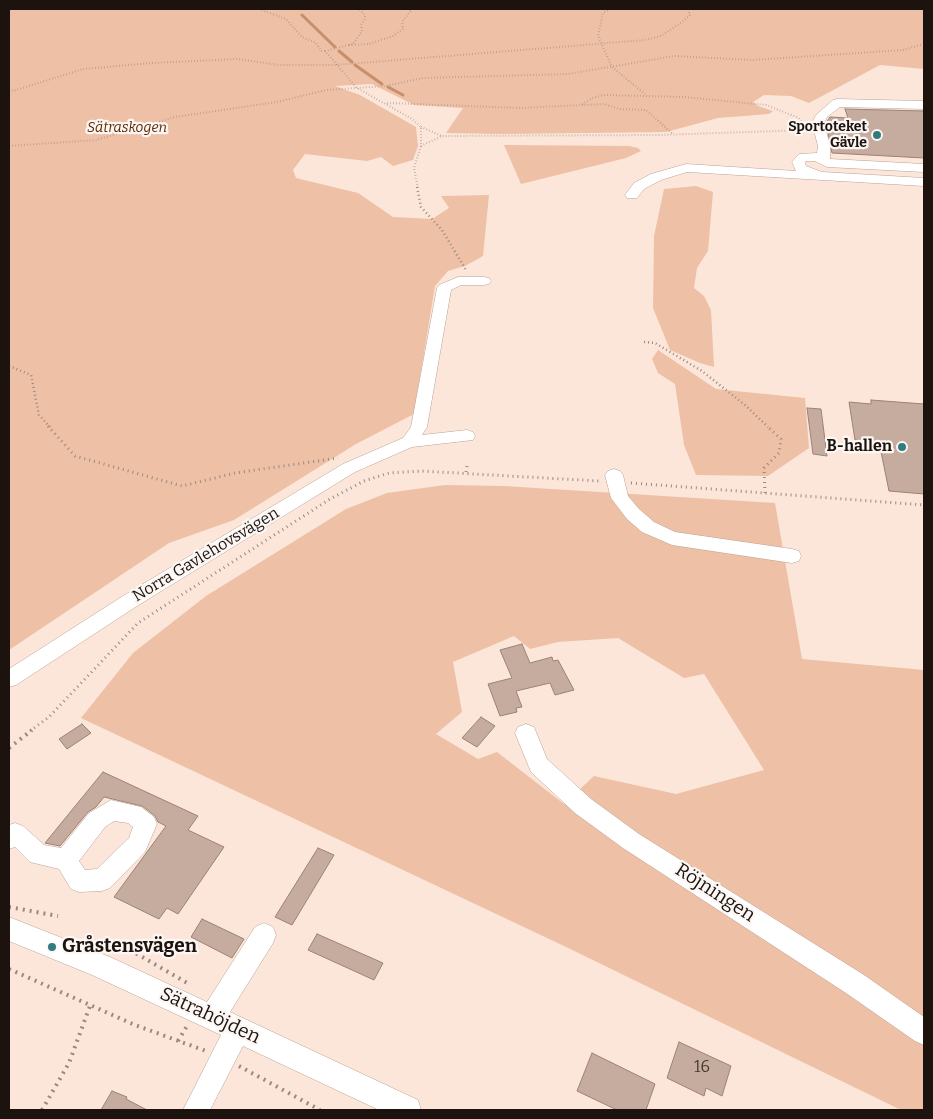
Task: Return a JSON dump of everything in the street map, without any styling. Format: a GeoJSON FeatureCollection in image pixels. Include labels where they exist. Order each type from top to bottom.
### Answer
{"type":"FeatureCollection","features":[{"type":"Feature","properties":{"kind":"street"},"geometry":{"type":"LineString","coordinates":[[825,162],[824,146],[818,123],[822,115],[837,102],[924,104]]}},
{"type":"Feature","properties":{"kind":"street"},"geometry":{"type":"LineString","coordinates":[[819,175],[801,168],[798,162],[804,157],[818,157],[825,162],[924,168]]}},
{"type":"Feature","properties":{"kind":"street"},"geometry":{"type":"LineString","coordinates":[[632,195],[639,186],[656,177],[686,168],[924,182]]}},
{"type":"Feature","properties":{"kind":"street"},"geometry":{"type":"LineString","coordinates":[[409,442],[419,426],[444,288],[458,281],[477,281]]}},
{"type":"Feature","properties":{"kind":"street","name":"Norra Gavlehovsvägen"},"geometry":{"type":"LineString","coordinates":[[9,679],[130,601],[350,468],[409,442],[467,436]]}},
{"type":"Feature","properties":{"kind":"street"},"geometry":{"type":"LineString","coordinates":[[614,479],[620,498],[633,514],[648,527],[672,538],[792,556]]}},
{"type":"Feature","properties":{"kind":"street","name":"Röjningen"},"geometry":{"type":"LineString","coordinates":[[526,733],[539,765],[582,806],[631,841],[855,984],[924,1032]]}},
{"type":"Feature","properties":{"kind":"street","name":"Sätrahöjden"},"geometry":{"type":"LineString","coordinates":[[9,929],[101,966],[408,1110]]}},
{"type":"Feature","properties":{"kind":"street"},"geometry":{"type":"LineString","coordinates":[[212,1017],[264,935]]}},
{"type":"Feature","properties":{"kind":"street"},"geometry":{"type":"LineString","coordinates":[[196,1110],[238,1029]]}},
{"type":"Feature","properties":{"kind":"lane"},"geometry":{"type":"LineString","coordinates":[[825,162],[850,177]]}},
{"type":"Feature","properties":{"kind":"lane"},"geometry":{"type":"LineString","coordinates":[[9,839],[15,833],[38,854],[66,860]]}},
{"type":"Feature","properties":{"kind":"path"},"geometry":{"type":"LineString","coordinates":[[259,9],[286,19],[302,37],[316,43],[321,51],[349,45],[369,44],[393,36],[403,29],[402,22],[412,9]]}},
{"type":"Feature","properties":{"kind":"path"},"geometry":{"type":"LineString","coordinates":[[349,45],[353,44],[362,31],[361,25],[365,19],[359,9]]}},
{"type":"Feature","properties":{"kind":"path"},"geometry":{"type":"LineString","coordinates":[[610,9],[603,13],[598,36],[612,67],[646,95]]}},
{"type":"Feature","properties":{"kind":"path"},"geometry":{"type":"LineString","coordinates":[[9,90],[13,91],[84,69],[142,64],[237,59],[279,65],[336,65],[645,40],[661,36],[673,29],[690,15],[688,9]]}},
{"type":"Feature","properties":{"kind":"path"},"geometry":{"type":"LineString","coordinates":[[9,146],[96,140],[175,117],[278,102],[326,90],[386,86],[433,78],[568,74],[674,56],[753,60],[902,50],[924,44]]}},
{"type":"Feature","properties":{"kind":"path"},"geometry":{"type":"LineString","coordinates":[[326,51],[357,88],[412,118],[420,127],[442,136],[674,134],[807,130],[799,118],[766,105],[646,95],[604,94],[592,98],[581,105]]}},
{"type":"Feature","properties":{"kind":"path"},"geometry":{"type":"LineString","coordinates":[[386,103],[520,108],[604,104],[619,109],[646,110],[674,134]]}},
{"type":"Feature","properties":{"kind":"path"},"geometry":{"type":"LineString","coordinates":[[420,127],[421,146],[414,168],[421,207],[442,230],[477,281]]}},
{"type":"Feature","properties":{"kind":"path"},"geometry":{"type":"LineString","coordinates":[[421,146],[442,136]]}},
{"type":"Feature","properties":{"kind":"path"},"geometry":{"type":"LineString","coordinates":[[644,342],[655,343],[702,371],[745,405],[781,438],[778,453],[764,468],[765,493]]}},
{"type":"Feature","properties":{"kind":"path"},"geometry":{"type":"LineString","coordinates":[[9,366],[31,375],[39,415],[75,456],[131,473],[182,486],[235,474],[344,457]]}},
{"type":"Feature","properties":{"kind":"path"},"geometry":{"type":"LineString","coordinates":[[466,472],[467,466]]}},
{"type":"Feature","properties":{"kind":"path"},"geometry":{"type":"LineString","coordinates":[[9,748],[49,717],[138,623],[330,499],[364,482],[389,474],[421,471],[466,472],[614,479],[924,505]]}},
{"type":"Feature","properties":{"kind":"path"},"geometry":{"type":"LineString","coordinates":[[9,907],[58,916]]}},
{"type":"Feature","properties":{"kind":"path"},"geometry":{"type":"LineString","coordinates":[[118,943],[195,987]]}},
{"type":"Feature","properties":{"kind":"path"},"geometry":{"type":"LineString","coordinates":[[9,969],[134,1025],[223,1057],[320,1110]]}},
{"type":"Feature","properties":{"kind":"path"},"geometry":{"type":"LineString","coordinates":[[42,1110],[69,1063],[90,1006]]}},
{"type":"Feature","properties":{"kind":"green space","name":"Sätraskogen"},"geometry":{"type":"Polygon","coordinates":[[[9,9],[924,9],[924,69],[880,65],[809,103],[791,96],[764,95],[753,102],[758,106],[773,111],[769,114],[718,118],[666,132],[446,133],[463,108],[414,105],[372,84],[335,86],[360,95],[416,127],[418,146],[413,160],[393,166],[381,157],[367,161],[305,154],[293,170],[296,178],[358,193],[393,217],[432,219],[449,208],[441,196],[489,195],[483,256],[465,266],[448,271],[435,286],[414,414],[356,444],[234,520],[169,543],[9,650],[9,9]]]}},
{"type":"Feature","properties":{"kind":"green space"},"geometry":{"type":"Polygon","coordinates":[[[504,145],[629,146],[638,148],[641,151],[626,158],[521,184],[504,145]]]}},
{"type":"Feature","properties":{"kind":"green space"},"geometry":{"type":"Polygon","coordinates":[[[696,186],[713,192],[708,251],[697,268],[694,288],[704,296],[711,310],[714,367],[670,350],[653,308],[654,236],[664,189],[696,186]]]}},
{"type":"Feature","properties":{"kind":"green space"},"geometry":{"type":"Polygon","coordinates":[[[658,350],[716,389],[805,398],[809,448],[768,476],[696,475],[684,445],[675,384],[658,373],[652,359],[658,350]]]}},
{"type":"Feature","properties":{"kind":"green space"},"geometry":{"type":"Polygon","coordinates":[[[445,485],[504,486],[775,503],[802,659],[924,670],[924,1110],[901,1110],[564,946],[81,718],[133,653],[206,596],[346,509],[387,493],[445,485]],[[514,636],[453,662],[462,712],[436,734],[478,759],[497,752],[564,804],[594,776],[676,794],[764,770],[704,674],[684,678],[618,638],[558,642],[530,649],[514,636]]]}},
{"type":"Feature","properties":{"kind":"building","name":"Sportoteket Gävle"},"geometry":{"type":"Polygon","coordinates":[[[845,109],[924,111],[924,158],[832,153],[826,123],[830,117],[848,118],[845,109]]]}},
{"type":"Feature","properties":{"kind":"building","name":"B-hallen"},"geometry":{"type":"Polygon","coordinates":[[[871,400],[924,404],[924,494],[889,491],[879,442],[855,440],[849,402],[871,404],[871,400]]]}},
{"type":"Feature","properties":{"kind":"building"},"geometry":{"type":"Polygon","coordinates":[[[807,408],[821,409],[827,456],[813,454],[807,408]]]}},
{"type":"Feature","properties":{"kind":"building"},"geometry":{"type":"Polygon","coordinates":[[[522,644],[530,663],[552,657],[553,661],[558,660],[574,690],[555,695],[550,683],[516,691],[522,707],[516,708],[517,712],[500,716],[488,684],[512,678],[500,650],[522,644]]]}},
{"type":"Feature","properties":{"kind":"building"},"geometry":{"type":"Polygon","coordinates":[[[481,717],[495,726],[477,747],[462,738],[481,717]]]}},
{"type":"Feature","properties":{"kind":"building"},"geometry":{"type":"Polygon","coordinates":[[[82,724],[91,733],[67,749],[59,739],[82,724]]]}},
{"type":"Feature","properties":{"kind":"building"},"geometry":{"type":"Polygon","coordinates":[[[103,772],[198,816],[188,830],[224,847],[178,914],[167,908],[159,919],[114,897],[166,826],[158,822],[155,816],[142,806],[104,797],[96,807],[88,812],[60,846],[45,843],[103,772]]]}},
{"type":"Feature","properties":{"kind":"building"},"geometry":{"type":"Polygon","coordinates":[[[318,848],[334,855],[292,925],[275,917],[318,848]]]}},
{"type":"Feature","properties":{"kind":"building"},"geometry":{"type":"Polygon","coordinates":[[[202,919],[244,939],[232,958],[191,937],[202,919]]]}},
{"type":"Feature","properties":{"kind":"building"},"geometry":{"type":"Polygon","coordinates":[[[317,934],[383,963],[374,980],[308,950],[317,934]]]}},
{"type":"Feature","properties":{"kind":"building"},"geometry":{"type":"Polygon","coordinates":[[[679,1042],[731,1066],[722,1096],[706,1088],[704,1096],[667,1078],[679,1042]]]}},
{"type":"Feature","properties":{"kind":"building"},"geometry":{"type":"Polygon","coordinates":[[[592,1053],[655,1084],[646,1110],[617,1110],[577,1091],[592,1053]]]}},
{"type":"Feature","properties":{"kind":"building"},"geometry":{"type":"Polygon","coordinates":[[[112,1091],[127,1097],[126,1099],[147,1110],[101,1110],[112,1091]]]}},
{"type":"Feature","properties":{"kind":"waterway"},"geometry":{"type":"LineString","coordinates":[[302,15],[335,47]]}},
{"type":"Feature","properties":{"kind":"waterway"},"geometry":{"type":"LineString","coordinates":[[339,51],[352,62]]}},
{"type":"Feature","properties":{"kind":"waterway"},"geometry":{"type":"LineString","coordinates":[[355,65],[382,84]]}},
{"type":"Feature","properties":{"kind":"waterway"},"geometry":{"type":"LineString","coordinates":[[388,87],[403,95]]}},
{"type":"Feature","properties":{"kind":"place","name":"Sportoteket Gävle"},"geometry":{"type":"Point","coordinates":[877,135]}},
{"type":"Feature","properties":{"kind":"place","name":"B-hallen"},"geometry":{"type":"Point","coordinates":[902,447]}},
{"type":"Feature","properties":{"kind":"place","name":"Gråstensvägen"},"geometry":{"type":"Point","coordinates":[52,947]}}]}
